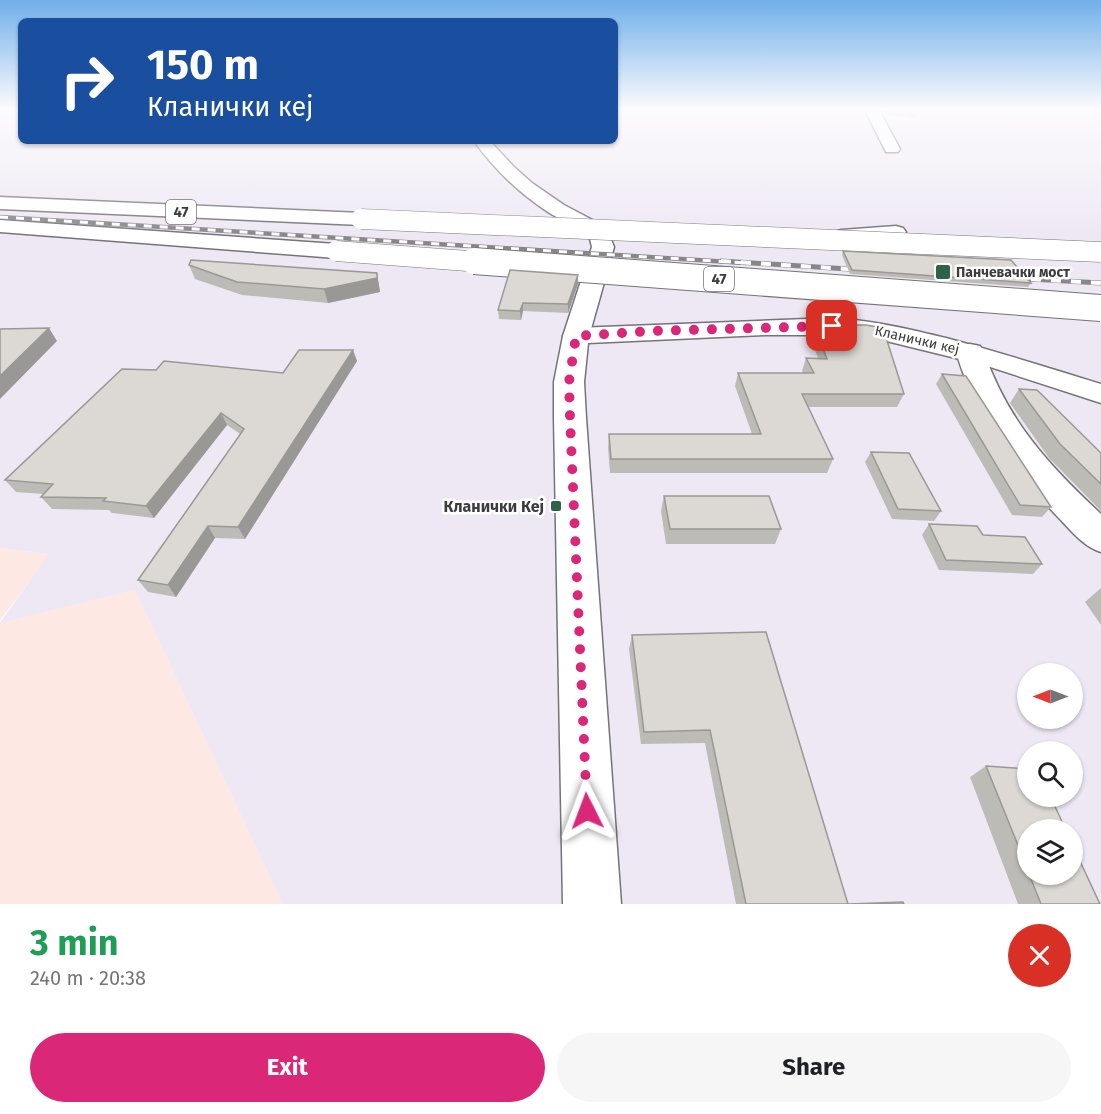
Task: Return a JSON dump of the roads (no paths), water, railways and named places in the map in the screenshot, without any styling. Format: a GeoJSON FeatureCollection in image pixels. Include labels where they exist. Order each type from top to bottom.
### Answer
{"type":"FeatureCollection","features":[{"type":"Feature","properties":{"kind":"main road"},"geometry":{"type":"LineString","coordinates":[[491,152],[505,170],[523,185],[555,208],[598,232],[603,247],[576,336],[569,382],[592,904]]}},
{"type":"Feature","properties":{"kind":"main road","name":"47"},"geometry":{"type":"LineString","coordinates":[[0,203],[1101,252]]}},
{"type":"Feature","properties":{"kind":"main road","name":"47"},"geometry":{"type":"LineString","coordinates":[[0,226],[1101,308]]}},
{"type":"Feature","properties":{"kind":"main road"},"geometry":{"type":"LineString","coordinates":[[793,239],[896,232]]}},
{"type":"Feature","properties":{"kind":"main road"},"geometry":{"type":"LineString","coordinates":[[778,284],[870,302]]}},
{"type":"Feature","properties":{"kind":"main road","name":"Кланички кеј"},"geometry":{"type":"LineString","coordinates":[[576,336],[653,331],[832,326],[881,330],[970,352],[1101,394]]}},
{"type":"Feature","properties":{"kind":"main road","name":"Кланички кеј"},"geometry":{"type":"LineString","coordinates":[[970,352],[982,387],[1018,448],[1101,537]]}},
{"type":"Feature","properties":{"kind":"railway"},"geometry":{"type":"LineString","coordinates":[[0,217],[746,263]]}},
{"type":"Feature","properties":{"kind":"railway"},"geometry":{"type":"LineString","coordinates":[[721,261],[864,270]]}},
{"type":"Feature","properties":{"kind":"railway"},"geometry":{"type":"LineString","coordinates":[[1011,278],[1101,283]]}},
{"type":"Feature","properties":{"kind":"place","name":"Панчевачки мост"},"geometry":{"type":"Point","coordinates":[943,272]}},
{"type":"Feature","properties":{"kind":"place","name":"Кланички Кеј"},"geometry":{"type":"Point","coordinates":[556,506]}}]}
